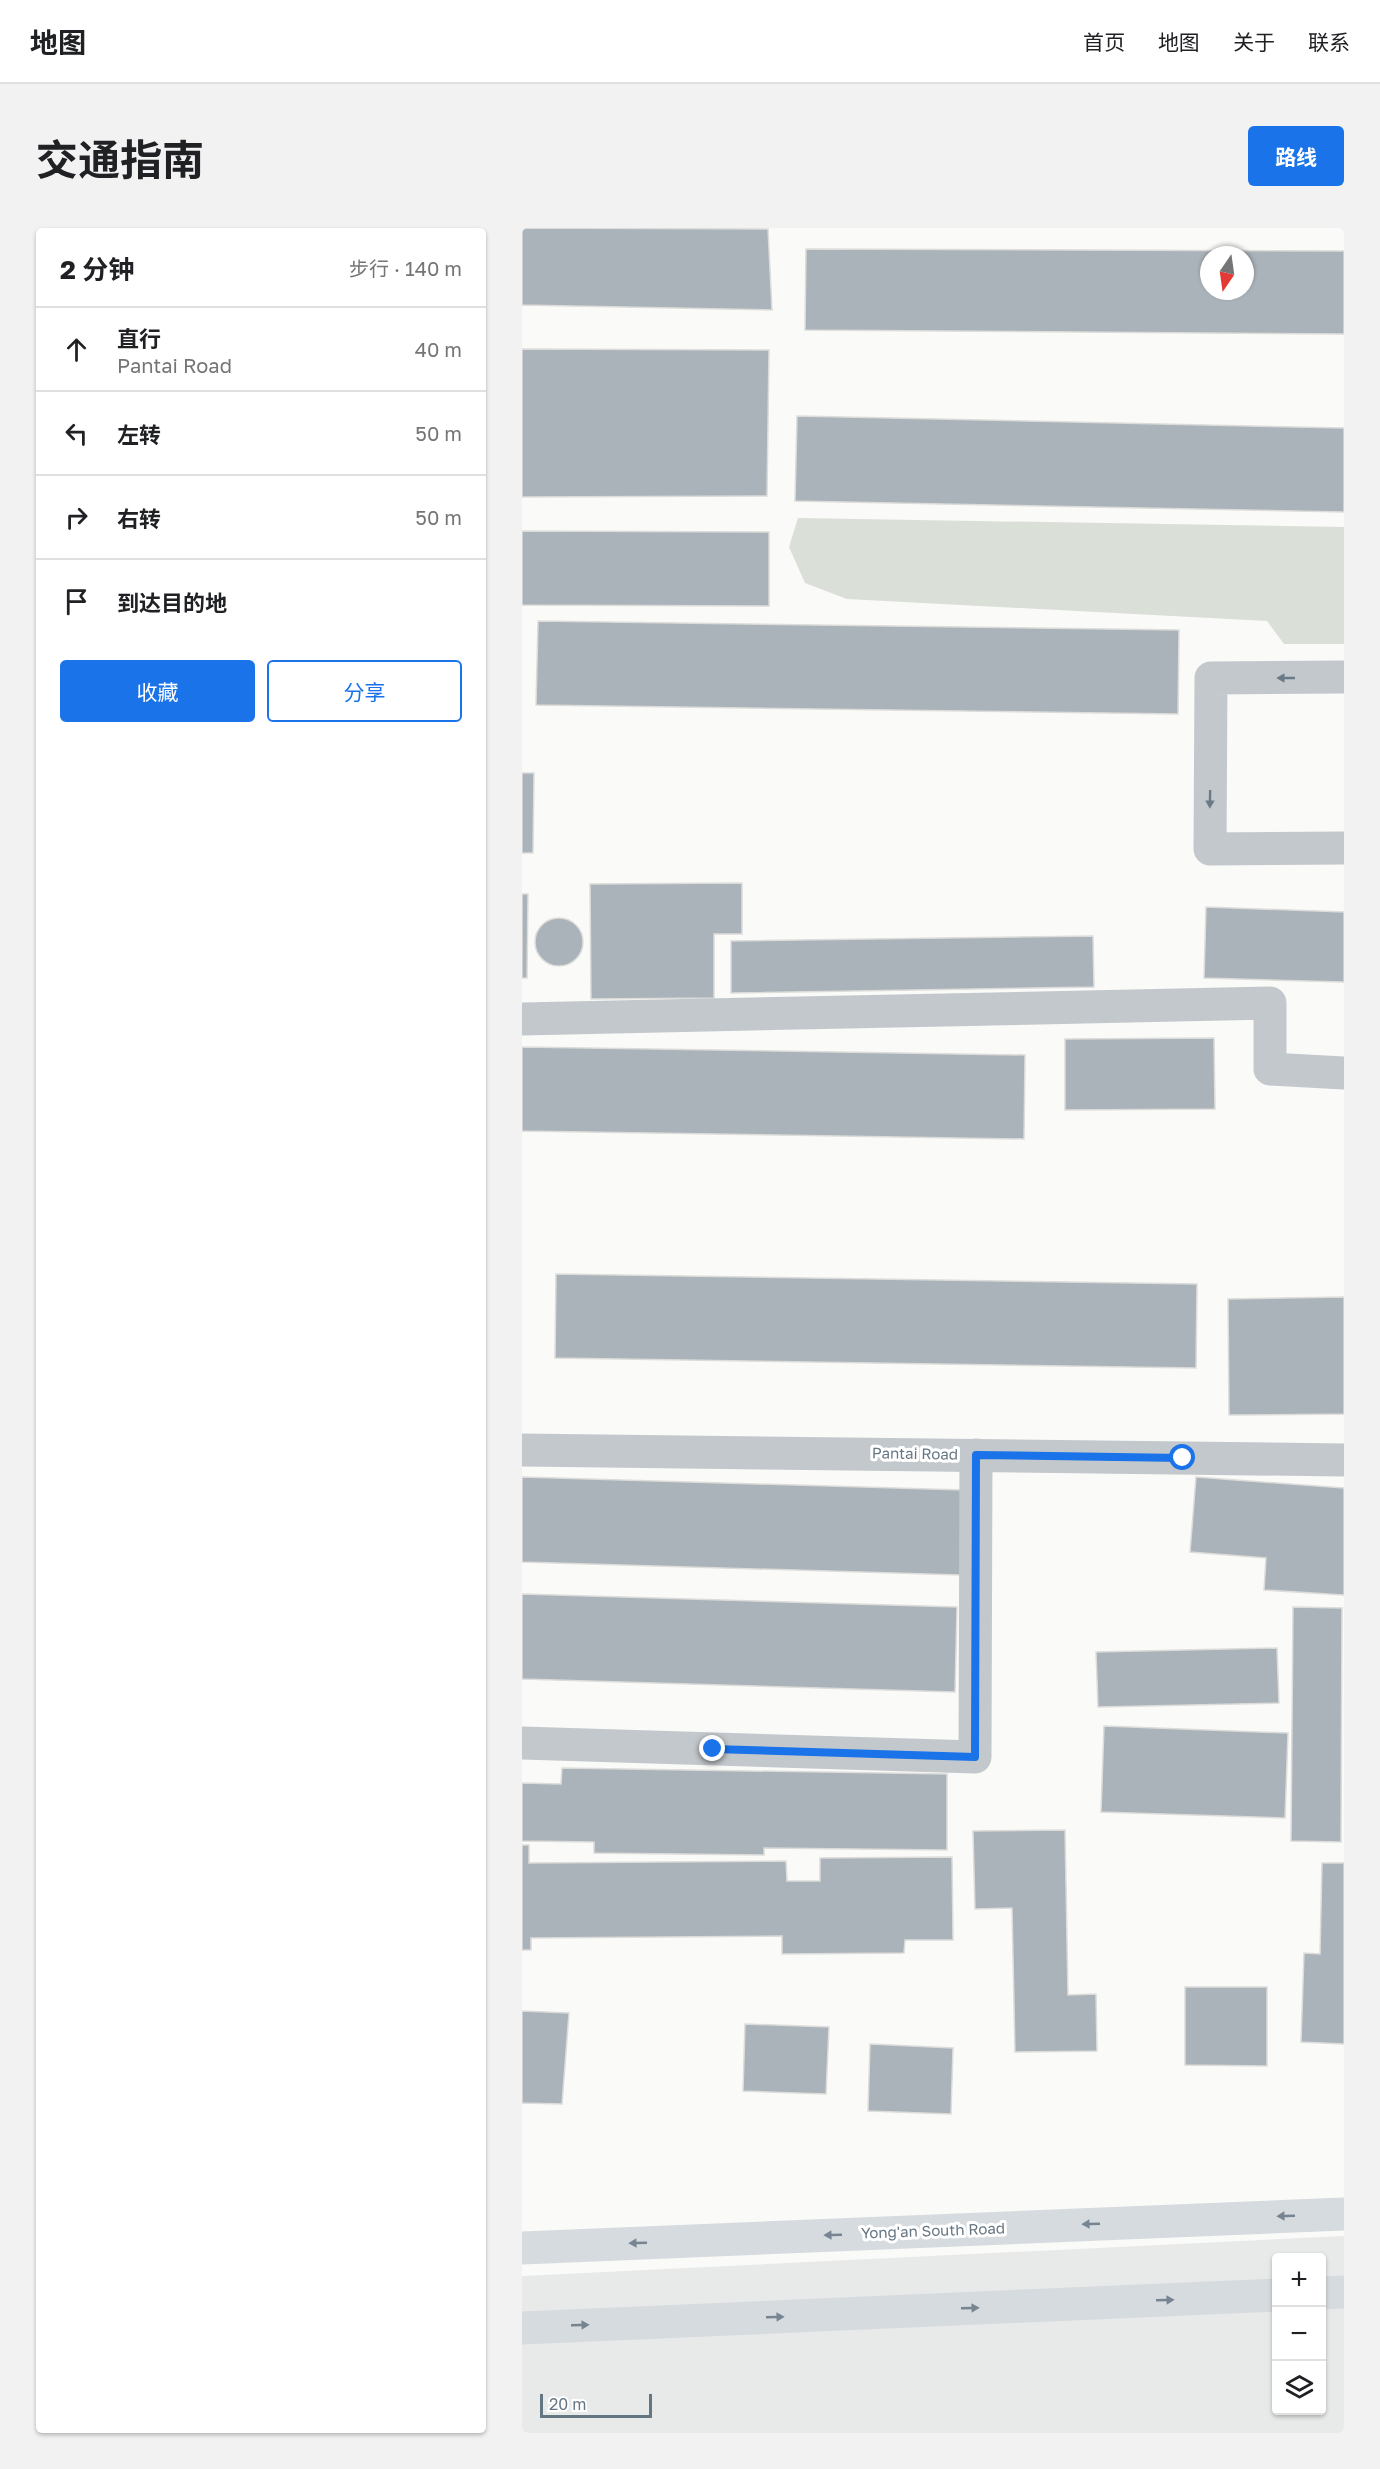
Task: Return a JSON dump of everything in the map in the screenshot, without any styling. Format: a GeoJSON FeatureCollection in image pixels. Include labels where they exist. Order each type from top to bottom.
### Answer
{"type":"FeatureCollection","features":[{"type":"Feature","properties":{"kind":"main road","name":"Yong'an South Road"},"geometry":{"type":"LineString","coordinates":[[522,2248],[1344,2214]]}},
{"type":"Feature","properties":{"kind":"main road"},"geometry":{"type":"LineString","coordinates":[[1326,2293],[1344,2292]]}},
{"type":"Feature","properties":{"kind":"main road"},"geometry":{"type":"LineString","coordinates":[[522,2328],[1272,2295]]}},
{"type":"Feature","properties":{"kind":"street"},"geometry":{"type":"LineString","coordinates":[[1344,678],[1211,678],[1210,849],[1344,848]]}},
{"type":"Feature","properties":{"kind":"street"},"geometry":{"type":"LineString","coordinates":[[522,1019],[1270,1003],[1270,1069],[1344,1073]]}},
{"type":"Feature","properties":{"kind":"street","name":"Pantai Road"},"geometry":{"type":"LineString","coordinates":[[522,1450],[1344,1460]]}},
{"type":"Feature","properties":{"kind":"street"},"geometry":{"type":"LineString","coordinates":[[522,1743],[975,1757],[976,1455]]}},
{"type":"Feature","properties":{"kind":"shaded area"},"geometry":{"type":"Polygon","coordinates":[[[798,518],[1344,527],[1344,644],[1284,644],[1267,621],[847,599],[805,583],[789,547],[798,518]]]}},
{"type":"Feature","properties":{"kind":"shaded area"},"geometry":{"type":"Polygon","coordinates":[[[1344,2236],[1344,2433],[522,2433],[522,2276],[1344,2236]]]}},
{"type":"Feature","properties":{"kind":"building"},"geometry":{"type":"Polygon","coordinates":[[[522,228],[768,229],[772,310],[522,305],[522,228]]]}},
{"type":"Feature","properties":{"kind":"building"},"geometry":{"type":"Polygon","coordinates":[[[806,249],[1200,250],[1200,300],[1254,300],[1254,251],[1344,251],[1344,334],[805,330],[806,249]]]}},
{"type":"Feature","properties":{"kind":"building"},"geometry":{"type":"Polygon","coordinates":[[[522,349],[769,350],[767,496],[522,497],[522,349]]]}},
{"type":"Feature","properties":{"kind":"building"},"geometry":{"type":"Polygon","coordinates":[[[797,416],[1344,428],[1344,512],[795,501],[797,416]]]}},
{"type":"Feature","properties":{"kind":"building"},"geometry":{"type":"Polygon","coordinates":[[[522,531],[769,532],[769,606],[522,605],[522,531]]]}},
{"type":"Feature","properties":{"kind":"building"},"geometry":{"type":"Polygon","coordinates":[[[538,621],[1179,630],[1178,714],[536,705],[538,621]]]}},
{"type":"Feature","properties":{"kind":"building"},"geometry":{"type":"Polygon","coordinates":[[[522,773],[534,773],[533,853],[522,853],[522,773]]]}},
{"type":"Feature","properties":{"kind":"building"},"geometry":{"type":"Polygon","coordinates":[[[742,883],[742,934],[714,934],[714,998],[591,999],[590,884],[742,883]]]}},
{"type":"Feature","properties":{"kind":"building"},"geometry":{"type":"Polygon","coordinates":[[[522,894],[528,894],[527,978],[522,978],[522,894]]]}},
{"type":"Feature","properties":{"kind":"building"},"geometry":{"type":"Polygon","coordinates":[[[1206,907],[1344,912],[1344,982],[1204,978],[1206,907]]]}},
{"type":"Feature","properties":{"kind":"building"},"geometry":{"type":"Polygon","coordinates":[[[554,918],[564,918],[579,928],[583,942],[579,956],[573,962],[564,966],[554,966],[539,956],[535,947],[535,937],[545,922],[554,918]]]}},
{"type":"Feature","properties":{"kind":"building"},"geometry":{"type":"Polygon","coordinates":[[[1093,936],[1094,987],[731,993],[731,941],[1093,936]]]}},
{"type":"Feature","properties":{"kind":"building"},"geometry":{"type":"Polygon","coordinates":[[[1214,1038],[1215,1109],[1065,1110],[1065,1039],[1214,1038]]]}},
{"type":"Feature","properties":{"kind":"building"},"geometry":{"type":"Polygon","coordinates":[[[522,1047],[1025,1055],[1024,1139],[522,1131],[522,1047]]]}},
{"type":"Feature","properties":{"kind":"building"},"geometry":{"type":"Polygon","coordinates":[[[556,1274],[1197,1284],[1196,1368],[555,1358],[556,1274]]]}},
{"type":"Feature","properties":{"kind":"building"},"geometry":{"type":"Polygon","coordinates":[[[1344,1297],[1344,1414],[1229,1415],[1228,1299],[1344,1297]]]}},
{"type":"Feature","properties":{"kind":"building"},"geometry":{"type":"Polygon","coordinates":[[[522,1477],[963,1490],[961,1575],[522,1562],[522,1477]]]}},
{"type":"Feature","properties":{"kind":"building"},"geometry":{"type":"Polygon","coordinates":[[[1196,1477],[1344,1488],[1344,1595],[1264,1590],[1266,1558],[1190,1552],[1196,1477]]]}},
{"type":"Feature","properties":{"kind":"building"},"geometry":{"type":"Polygon","coordinates":[[[522,1594],[957,1607],[955,1692],[522,1679],[522,1594]]]}},
{"type":"Feature","properties":{"kind":"building"},"geometry":{"type":"Polygon","coordinates":[[[1293,1607],[1342,1608],[1341,1842],[1291,1841],[1293,1607]]]}},
{"type":"Feature","properties":{"kind":"building"},"geometry":{"type":"Polygon","coordinates":[[[1277,1648],[1279,1703],[1098,1707],[1096,1652],[1277,1648]]]}},
{"type":"Feature","properties":{"kind":"building"},"geometry":{"type":"Polygon","coordinates":[[[1104,1726],[1288,1733],[1285,1818],[1101,1812],[1104,1726]]]}},
{"type":"Feature","properties":{"kind":"building"},"geometry":{"type":"Polygon","coordinates":[[[562,1768],[947,1774],[947,1850],[764,1848],[764,1855],[594,1853],[594,1842],[522,1841],[522,1783],[561,1784],[562,1768]]]}},
{"type":"Feature","properties":{"kind":"building"},"geometry":{"type":"Polygon","coordinates":[[[1065,1830],[1068,1995],[1096,1994],[1097,2051],[1015,2052],[1012,1908],[975,1909],[973,1831],[1065,1830]]]}},
{"type":"Feature","properties":{"kind":"building"},"geometry":{"type":"Polygon","coordinates":[[[522,1845],[529,1845],[529,1863],[786,1861],[787,1881],[820,1881],[820,1858],[952,1857],[953,1940],[905,1940],[904,1953],[782,1954],[782,1936],[531,1938],[531,1950],[522,1950],[522,1845]]]}},
{"type":"Feature","properties":{"kind":"building"},"geometry":{"type":"Polygon","coordinates":[[[1322,1863],[1344,1863],[1344,2044],[1301,2042],[1304,1953],[1320,1954],[1322,1863]]]}},
{"type":"Feature","properties":{"kind":"building"},"geometry":{"type":"Polygon","coordinates":[[[1185,1987],[1267,1987],[1267,2066],[1185,2065],[1185,1987]]]}},
{"type":"Feature","properties":{"kind":"building"},"geometry":{"type":"Polygon","coordinates":[[[522,2011],[569,2013],[562,2104],[522,2103],[522,2011]]]}},
{"type":"Feature","properties":{"kind":"building"},"geometry":{"type":"Polygon","coordinates":[[[745,2024],[829,2027],[826,2094],[743,2091],[745,2024]]]}},
{"type":"Feature","properties":{"kind":"building"},"geometry":{"type":"Polygon","coordinates":[[[870,2044],[953,2048],[951,2114],[868,2111],[870,2044]]]}},
{"type":"Feature","properties":{"kind":"route"},"geometry":{"type":"LineString","coordinates":[[713,1749],[975,1757],[976,1455],[1183,1458]]}}]}
